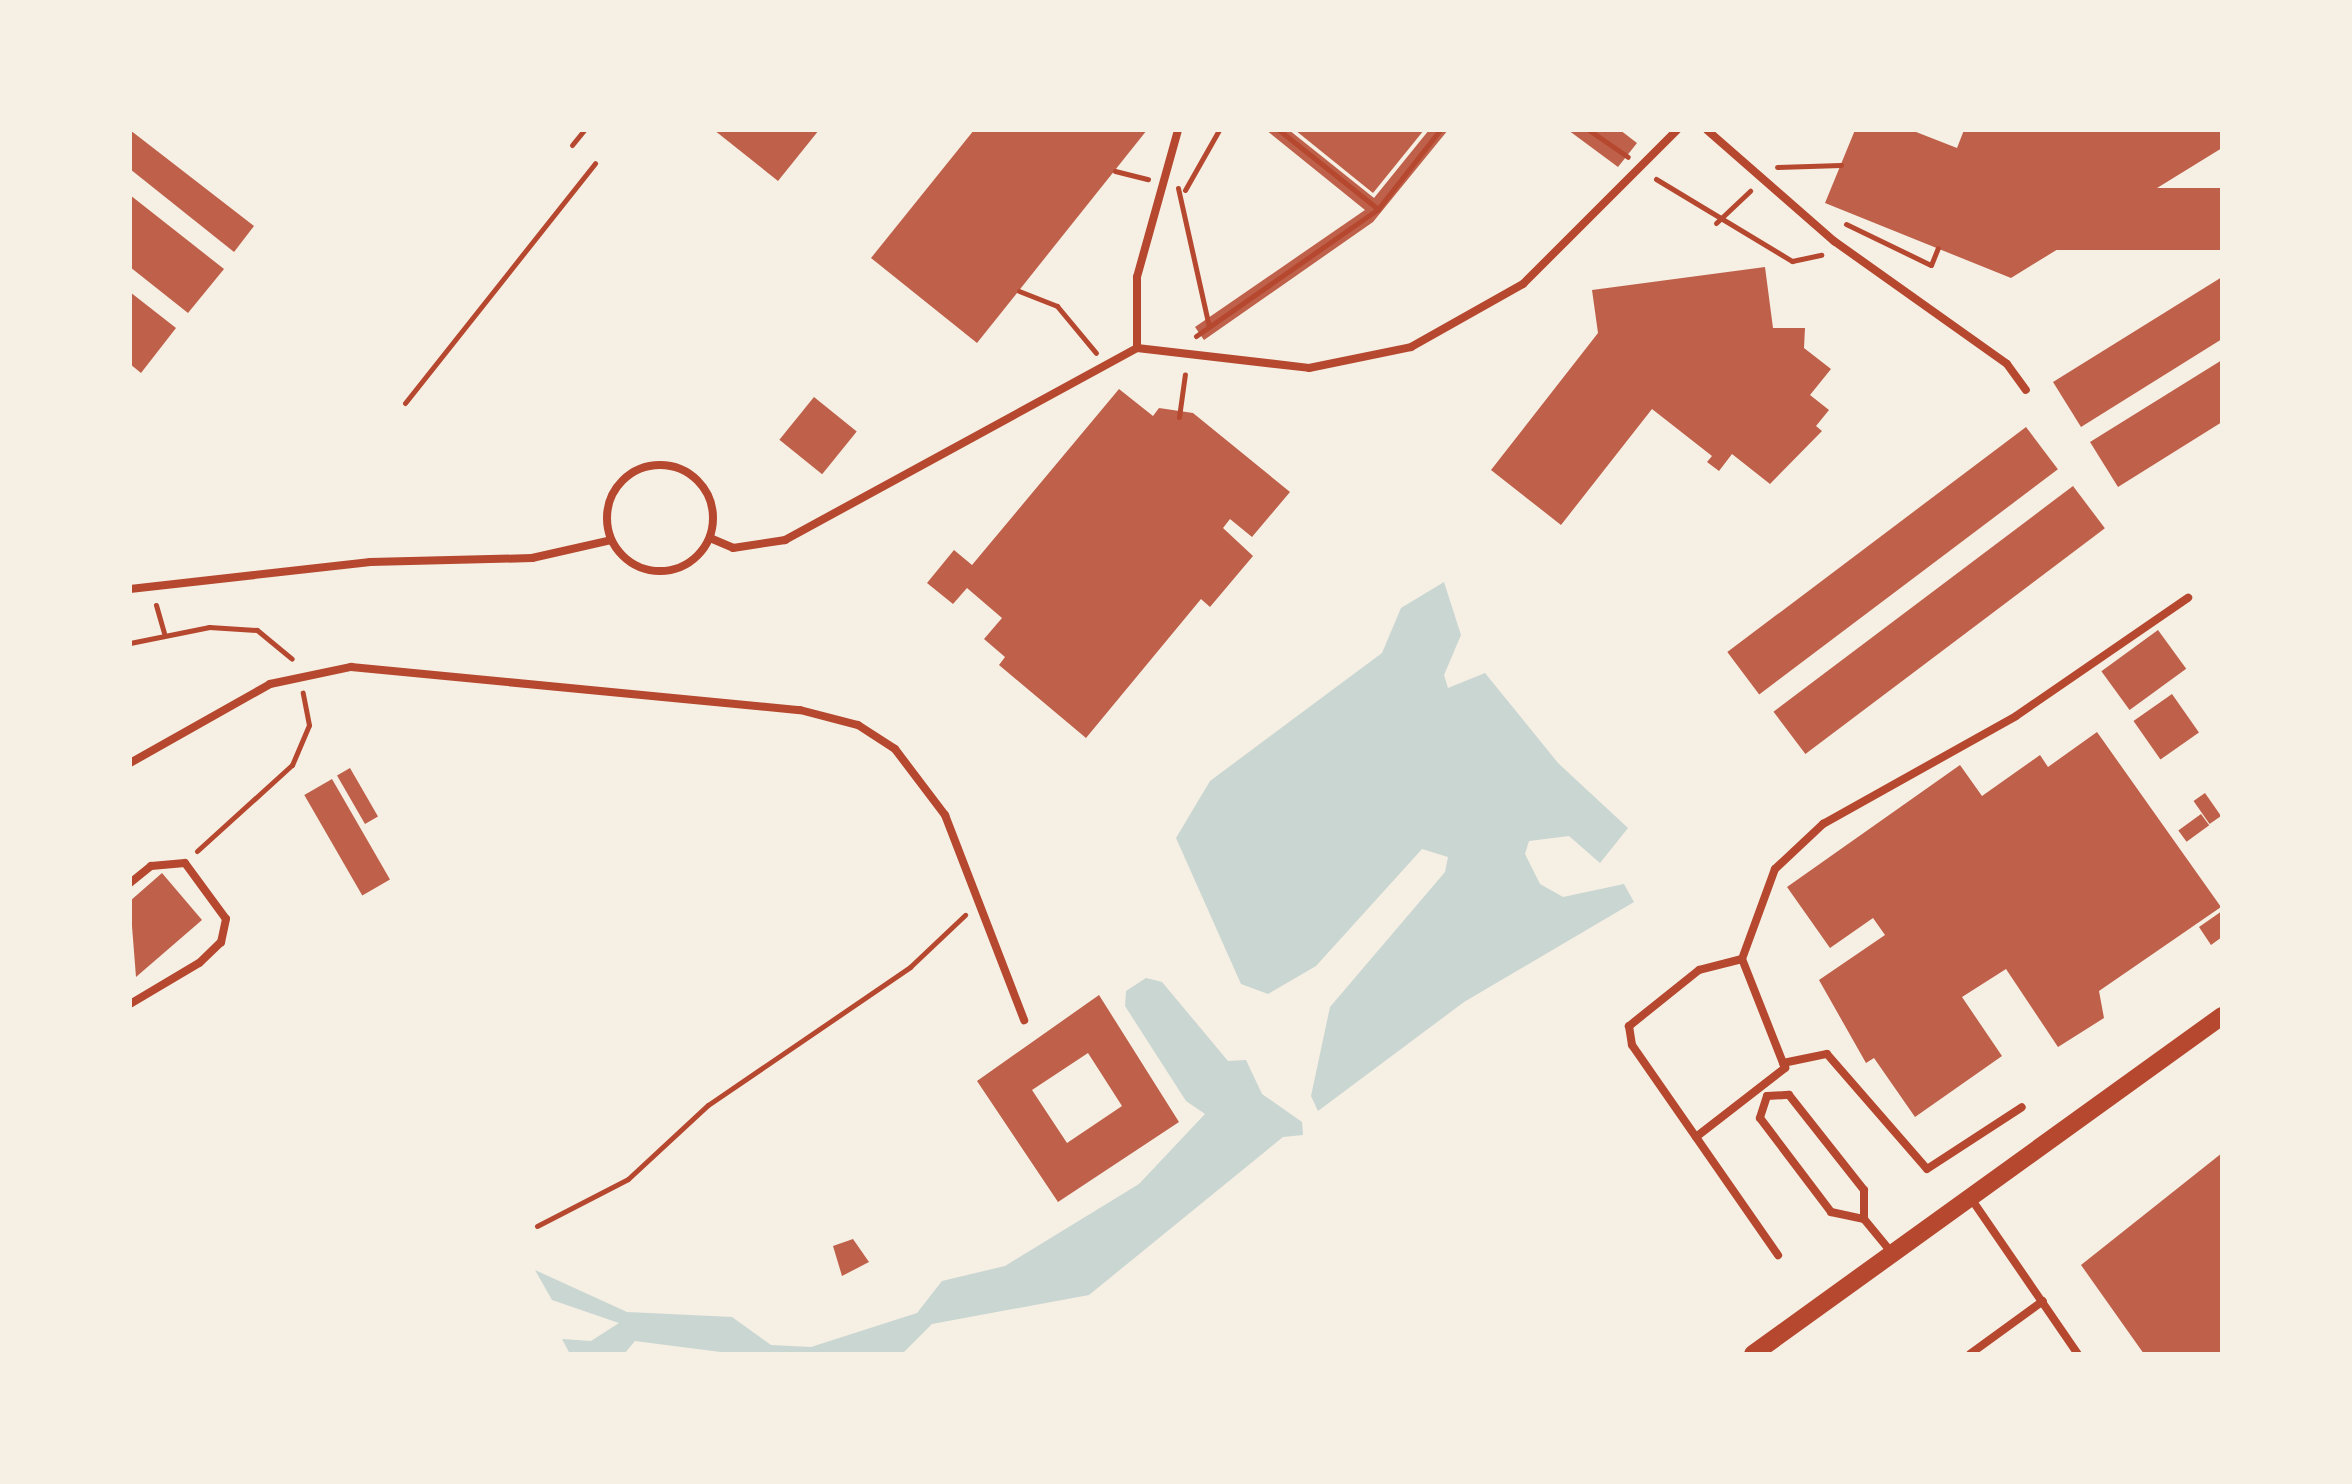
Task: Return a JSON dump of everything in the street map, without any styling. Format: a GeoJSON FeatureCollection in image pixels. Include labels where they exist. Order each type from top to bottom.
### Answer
{"type":"FeatureCollection","features":[{"type":"Feature","properties":{"kind":"street"},"geometry":{"type":"LineString","coordinates":[[1753,1354],[2222,1016]]}},
{"type":"Feature","properties":{"kind":"lane"},"geometry":{"type":"LineString","coordinates":[[1136,348],[1136,277],[1167,184],[1178,130]]}},
{"type":"Feature","properties":{"kind":"lane"},"geometry":{"type":"LineString","coordinates":[[710,538],[733,548],[785,540],[1136,348],[1309,368],[1411,347],[1523,284],[1678,130]]}},
{"type":"Feature","properties":{"kind":"lane"},"geometry":{"type":"LineString","coordinates":[[1707,130],[1834,241],[2007,364],[2026,390]]}},
{"type":"Feature","properties":{"kind":"lane"},"geometry":{"type":"LineString","coordinates":[[658,464],[702,483],[713,508],[710,538],[673,570],[644,570],[611,540],[614,490],[658,464]]}},
{"type":"Feature","properties":{"kind":"lane"},"geometry":{"type":"LineString","coordinates":[[130,588],[370,562],[532,558],[611,540]]}},
{"type":"Feature","properties":{"kind":"lane"},"geometry":{"type":"LineString","coordinates":[[1784,1063],[1742,960],[1775,869],[1824,824],[2016,716],[2188,598]]}},
{"type":"Feature","properties":{"kind":"lane"},"geometry":{"type":"LineString","coordinates":[[130,763],[270,684],[351,667],[800,710],[858,725],[895,749],[945,814],[1024,1020]]}},
{"type":"Feature","properties":{"kind":"lane"},"geometry":{"type":"LineString","coordinates":[[130,883],[150,866],[185,863],[226,919],[221,942],[199,963],[130,1004]]}},
{"type":"Feature","properties":{"kind":"lane"},"geometry":{"type":"LineString","coordinates":[[1742,960],[1699,970],[1629,1026],[1632,1045],[1778,1254]]}},
{"type":"Feature","properties":{"kind":"lane"},"geometry":{"type":"LineString","coordinates":[[1696,1137],[1784,1063],[1827,1054],[1926,1169],[2022,1107]]}},
{"type":"Feature","properties":{"kind":"lane"},"geometry":{"type":"LineString","coordinates":[[1760,1087],[1767,1096]]}},
{"type":"Feature","properties":{"kind":"lane"},"geometry":{"type":"LineString","coordinates":[[1767,1096],[1789,1095],[1811,1122],[1864,1190],[1864,1219]]}},
{"type":"Feature","properties":{"kind":"lane"},"geometry":{"type":"LineString","coordinates":[[1767,1096],[1760,1118],[1830,1212],[1864,1219],[1892,1253]]}},
{"type":"Feature","properties":{"kind":"lane"},"geometry":{"type":"LineString","coordinates":[[1970,1198],[2078,1354]]}},
{"type":"Feature","properties":{"kind":"lane"},"geometry":{"type":"LineString","coordinates":[[1970,1354],[2043,1302]]}},
{"type":"Feature","properties":{"kind":"path"},"geometry":{"type":"LineString","coordinates":[[572,146],[584,130]]}},
{"type":"Feature","properties":{"kind":"path"},"geometry":{"type":"LineString","coordinates":[[1209,327],[1185,190],[1219,130]]}},
{"type":"Feature","properties":{"kind":"path"},"geometry":{"type":"LineString","coordinates":[[1280,130],[1378,209]]}},
{"type":"Feature","properties":{"kind":"path"},"geometry":{"type":"LineString","coordinates":[[1200,334],[1378,209],[1440,130]]}},
{"type":"Feature","properties":{"kind":"path"},"geometry":{"type":"LineString","coordinates":[[1589,130],[1716,223],[1792,261],[1824,254],[1846,223],[1931,265],[1938,248]]}},
{"type":"Feature","properties":{"kind":"path"},"geometry":{"type":"LineString","coordinates":[[405,403],[595,164]]}},
{"type":"Feature","properties":{"kind":"path"},"geometry":{"type":"LineString","coordinates":[[1115,170],[1185,190]]}},
{"type":"Feature","properties":{"kind":"path"},"geometry":{"type":"LineString","coordinates":[[1019,291],[1057,306]]}},
{"type":"Feature","properties":{"kind":"path"},"geometry":{"type":"LineString","coordinates":[[1179,418],[1187,356]]}},
{"type":"Feature","properties":{"kind":"path"},"geometry":{"type":"LineString","coordinates":[[156,606],[164,633]]}},
{"type":"Feature","properties":{"kind":"path"},"geometry":{"type":"LineString","coordinates":[[537,1226],[628,1179],[708,1105],[910,966],[976,902]]}},
{"type":"Feature","properties":{"kind":"shaded area"},"geometry":{"type":"Polygon","coordinates":[[[1444,582],[1461,635],[1444,675],[1448,688],[1485,673],[1558,763],[1628,828],[1600,863],[1569,836],[1529,841],[1525,854],[1540,884],[1563,897],[1624,884],[1634,902],[1464,1002],[1318,1111],[1311,1096],[1330,1007],[1445,872],[1448,857],[1422,849],[1316,966],[1268,994],[1241,984],[1176,838],[1210,781],[1382,653],[1401,608],[1444,582]]]}},
{"type":"Feature","properties":{"kind":"shaded area"},"geometry":{"type":"Polygon","coordinates":[[[1146,978],[1162,982],[1228,1061],[1246,1060],[1262,1094],[1302,1122],[1303,1135],[1283,1137],[1089,1295],[932,1324],[902,1354],[736,1354],[635,1341],[624,1354],[570,1354],[562,1339],[591,1341],[619,1323],[552,1300],[535,1270],[627,1312],[732,1317],[771,1345],[811,1347],[917,1313],[942,1281],[1005,1266],[1139,1184],[1205,1114],[1186,1101],[1125,1006],[1126,991],[1146,978]]]}},
{"type":"Feature","properties":{"kind":"building"},"geometry":{"type":"Polygon","coordinates":[[[130,130],[254,226],[234,252],[130,169],[130,130]]]}},
{"type":"Feature","properties":{"kind":"building"},"geometry":{"type":"Polygon","coordinates":[[[714,130],[819,130],[778,181],[714,130]]]}},
{"type":"Feature","properties":{"kind":"building"},"geometry":{"type":"Polygon","coordinates":[[[974,130],[1147,130],[977,343],[871,258],[974,130]]]}},
{"type":"Feature","properties":{"kind":"building"},"geometry":{"type":"Polygon","coordinates":[[[1266,130],[1289,130],[1374,198],[1429,130],[1448,130],[1373,222],[1204,340],[1195,327],[1365,210],[1266,130]]]}},
{"type":"Feature","properties":{"kind":"building"},"geometry":{"type":"Polygon","coordinates":[[[1295,130],[1424,130],[1373,193],[1295,130]]]}},
{"type":"Feature","properties":{"kind":"building"},"geometry":{"type":"Polygon","coordinates":[[[1568,130],[1620,130],[1637,143],[1618,167],[1568,130]]]}},
{"type":"Feature","properties":{"kind":"building"},"geometry":{"type":"Polygon","coordinates":[[[1855,130],[1911,130],[1957,148],[1964,130],[2222,130],[2222,148],[2011,278],[1825,203],[1855,130]]]}},
{"type":"Feature","properties":{"kind":"building"},"geometry":{"type":"Polygon","coordinates":[[[1974,188],[2222,188],[2222,250],[1974,250],[1974,188]]]}},
{"type":"Feature","properties":{"kind":"building"},"geometry":{"type":"Polygon","coordinates":[[[130,195],[224,269],[188,313],[130,267],[130,195]]]}},
{"type":"Feature","properties":{"kind":"building"},"geometry":{"type":"Polygon","coordinates":[[[1765,267],[1773,328],[1805,328],[1804,348],[1831,369],[1810,395],[1829,410],[1816,426],[1822,431],[1770,484],[1732,454],[1719,471],[1707,462],[1712,456],[1652,409],[1561,525],[1491,470],[1598,333],[1592,290],[1765,267]]]}},
{"type":"Feature","properties":{"kind":"building"},"geometry":{"type":"Polygon","coordinates":[[[2222,277],[2222,339],[2081,427],[2053,382],[2222,277]]]}},
{"type":"Feature","properties":{"kind":"building"},"geometry":{"type":"Polygon","coordinates":[[[130,292],[176,328],[141,373],[130,364],[130,292]]]}},
{"type":"Feature","properties":{"kind":"building"},"geometry":{"type":"Polygon","coordinates":[[[2222,360],[2222,422],[2118,487],[2090,442],[2222,360]]]}},
{"type":"Feature","properties":{"kind":"building"},"geometry":{"type":"Polygon","coordinates":[[[1119,389],[1153,416],[1159,408],[1193,413],[1290,492],[1252,537],[1230,519],[1223,528],[1253,556],[1210,607],[1201,599],[1086,738],[999,665],[1005,657],[984,639],[1002,618],[967,588],[953,604],[927,583],[954,550],[972,565],[1119,389]]]}},
{"type":"Feature","properties":{"kind":"building"},"geometry":{"type":"Polygon","coordinates":[[[814,397],[857,432],[822,474],[779,440],[814,397]]]}},
{"type":"Feature","properties":{"kind":"building"},"geometry":{"type":"Polygon","coordinates":[[[2026,427],[2058,469],[1759,694],[1727,652],[2026,427]]]}},
{"type":"Feature","properties":{"kind":"building"},"geometry":{"type":"Polygon","coordinates":[[[2073,486],[2105,528],[1805,754],[1774,712],[2073,486]]]}},
{"type":"Feature","properties":{"kind":"building"},"geometry":{"type":"Polygon","coordinates":[[[2158,630],[2186,669],[2130,710],[2101,671],[2158,630]]]}},
{"type":"Feature","properties":{"kind":"building"},"geometry":{"type":"Polygon","coordinates":[[[2172,694],[2199,733],[2160,759],[2133,721],[2172,694]]]}},
{"type":"Feature","properties":{"kind":"building"},"geometry":{"type":"Polygon","coordinates":[[[2097,732],[2221,907],[2099,991],[2104,1018],[2058,1047],[2006,969],[1962,997],[2002,1056],[1915,1117],[1874,1058],[1866,1063],[1819,980],[1885,935],[1873,918],[1830,948],[1787,887],[1960,765],[1982,796],[2040,755],[2048,767],[2097,732]]]}},
{"type":"Feature","properties":{"kind":"building"},"geometry":{"type":"Polygon","coordinates":[[[350,768],[378,816],[365,824],[337,776],[350,768]]]}},
{"type":"Feature","properties":{"kind":"building"},"geometry":{"type":"Polygon","coordinates":[[[332,779],[390,879],[362,895],[304,795],[332,779]]]}},
{"type":"Feature","properties":{"kind":"building"},"geometry":{"type":"Polygon","coordinates":[[[2205,793],[2221,816],[2210,824],[2194,801],[2205,793]]]}},
{"type":"Feature","properties":{"kind":"building"},"geometry":{"type":"Polygon","coordinates":[[[2201,814],[2209,825],[2187,842],[2178,830],[2201,814]]]}},
{"type":"Feature","properties":{"kind":"building"},"geometry":{"type":"Polygon","coordinates":[[[162,873],[202,920],[136,977],[130,901],[162,873]]]}},
{"type":"Feature","properties":{"kind":"building"},"geometry":{"type":"Polygon","coordinates":[[[2222,911],[2222,937],[2211,945],[2199,927],[2222,911]]]}},
{"type":"Feature","properties":{"kind":"building"},"geometry":{"type":"Polygon","coordinates":[[[1099,995],[1179,1122],[1058,1202],[977,1081],[1099,995]],[[1088,1053],[1032,1090],[1067,1143],[1122,1106],[1088,1053]]]}},
{"type":"Feature","properties":{"kind":"building"},"geometry":{"type":"Polygon","coordinates":[[[2222,1153],[2222,1354],[2144,1354],[2081,1265],[2222,1153]]]}},
{"type":"Feature","properties":{"kind":"building"},"geometry":{"type":"Polygon","coordinates":[[[853,1239],[869,1262],[842,1276],[833,1246],[853,1239]]]}}]}
